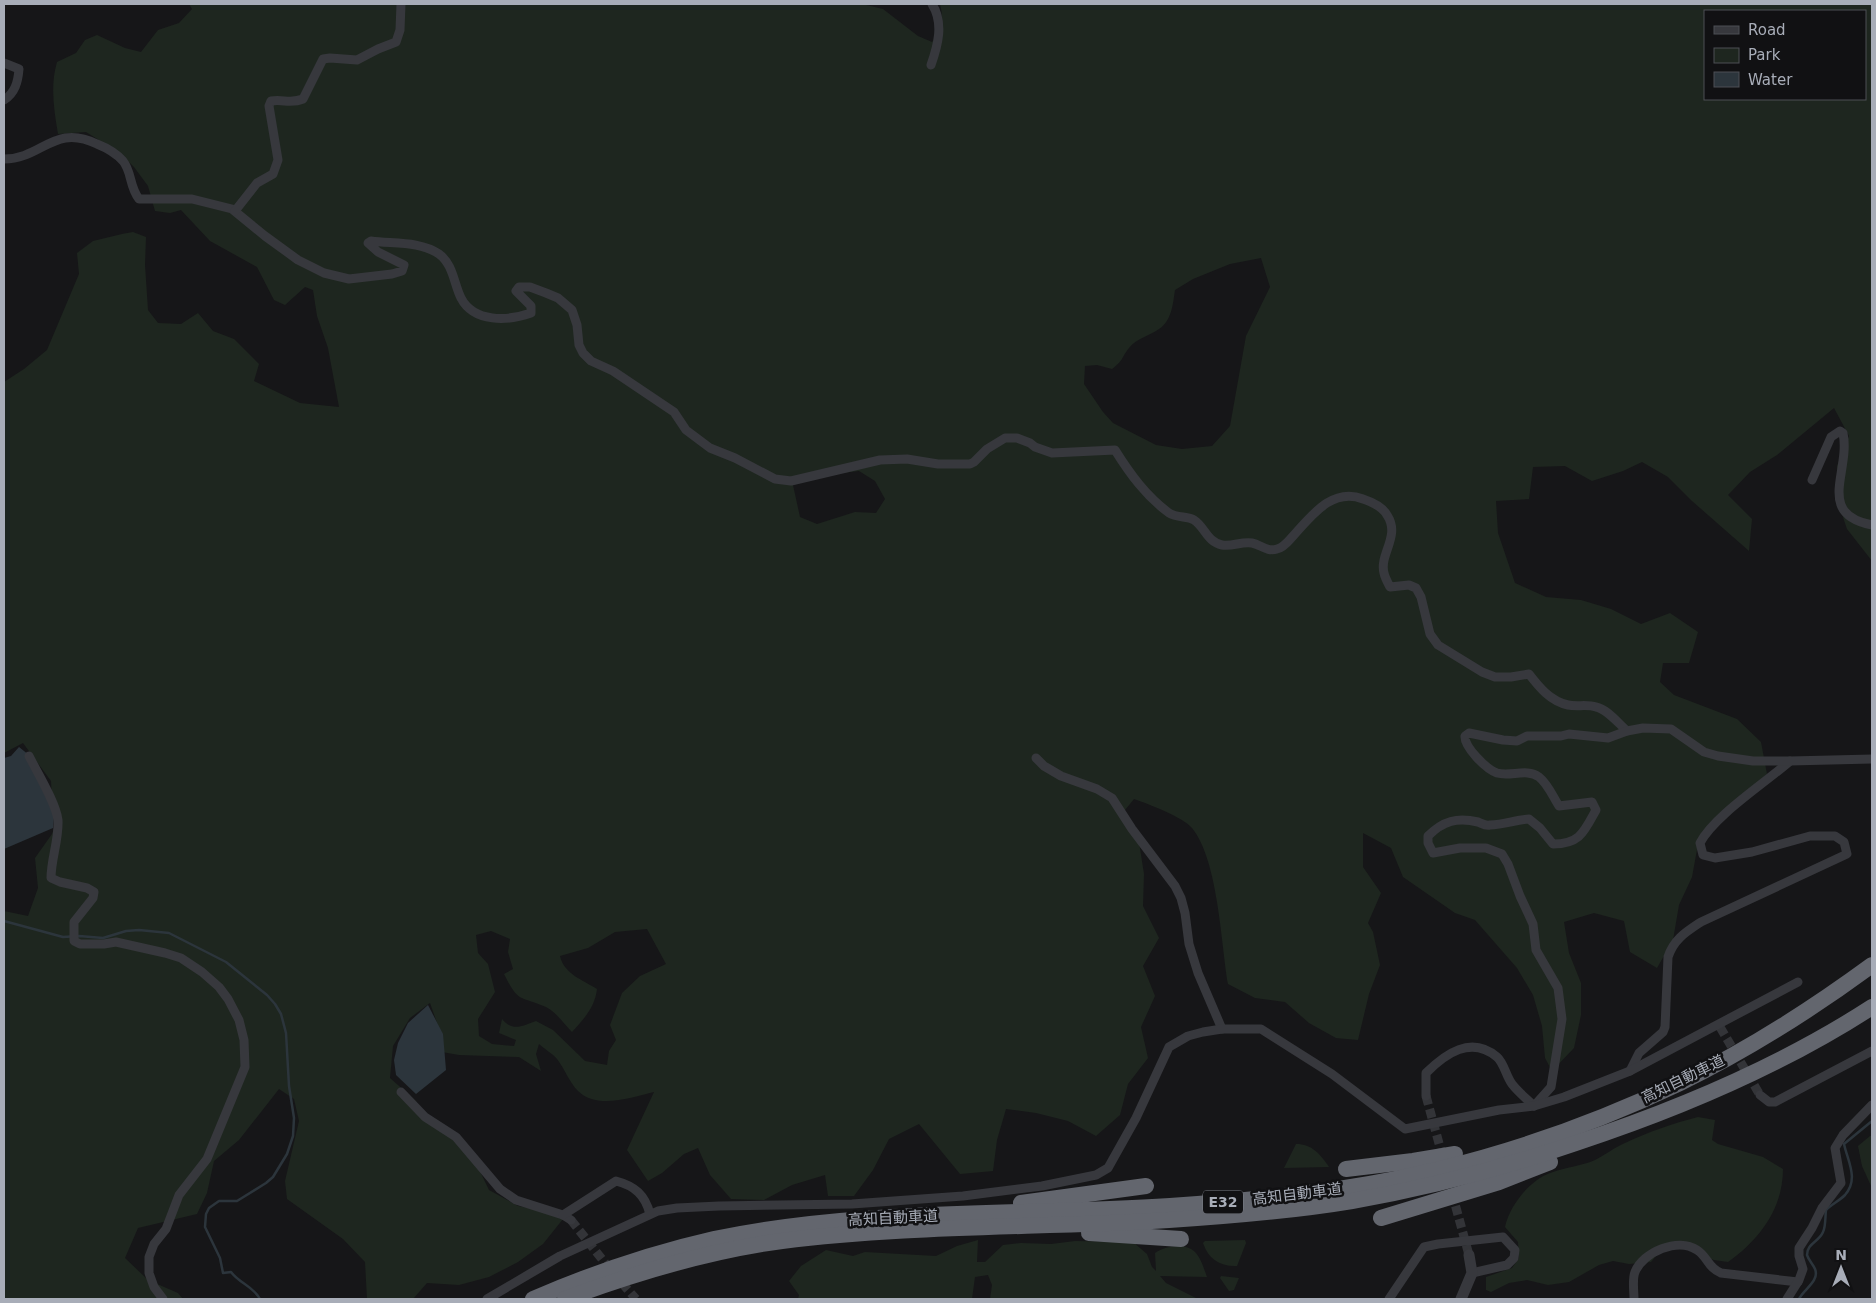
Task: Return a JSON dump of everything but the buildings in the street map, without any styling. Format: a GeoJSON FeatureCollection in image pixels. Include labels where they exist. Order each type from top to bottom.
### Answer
{"type":"FeatureCollection","features":[{"type":"Feature","properties":{"kind":"highway","name":"高知自動車道"},"geometry":{"type":"LineString","coordinates":[[565,1299],[662,1266],[719,1252],[779,1241],[890,1225],[1286,1196],[1348,1188],[1406,1177],[1473,1160],[1547,1138],[1620,1110],[1682,1082],[1742,1050],[1796,1017],[1872,965]]}},
{"type":"Feature","properties":{"kind":"highway","name":"高知自動車道"},"geometry":{"type":"LineString","coordinates":[[533,1299],[603,1271],[659,1253],[714,1239],[782,1228],[836,1222],[890,1225],[1181,1219],[1288,1210],[1350,1202],[1409,1191],[1474,1175],[1639,1122],[1758,1070],[1811,1043],[1872,1007]]}},
{"type":"Feature","properties":{"kind":"highway"},"geometry":{"type":"LineString","coordinates":[[1346,1169],[1470,1152],[1620,1110]]}},
{"type":"Feature","properties":{"kind":"highway"},"geometry":{"type":"LineString","coordinates":[[1381,1218],[1499,1182],[1556,1160],[1639,1122]]}},
{"type":"Feature","properties":{"kind":"highway"},"geometry":{"type":"LineString","coordinates":[[890,1225],[1146,1186]]}},
{"type":"Feature","properties":{"kind":"highway"},"geometry":{"type":"LineString","coordinates":[[890,1225],[915,1233],[1062,1231],[1181,1239]]}},
{"type":"Feature","properties":{"kind":"street"},"geometry":{"type":"LineString","coordinates":[[235,211],[257,183],[273,174],[278,160],[269,106],[271,101],[278,100],[294,103],[303,100],[323,59],[357,60],[396,42],[400,30],[401,4]]}},
{"type":"Feature","properties":{"kind":"street"},"geometry":{"type":"LineString","coordinates":[[931,65],[937,49],[939,33],[937,11],[932,4]]}},
{"type":"Feature","properties":{"kind":"street"},"geometry":{"type":"LineString","coordinates":[[4,63],[19,69],[18,80],[12,93],[4,100]]}},
{"type":"Feature","properties":{"kind":"street"},"geometry":{"type":"LineString","coordinates":[[4,158],[17,158],[48,143],[70,136],[77,136],[111,150],[122,160],[127,167],[133,190],[139,199],[192,199],[235,211],[264,236],[298,260],[324,272],[349,279],[392,274],[402,271],[404,265],[378,252],[368,243],[371,241],[415,245],[430,250],[445,260],[461,298],[468,309],[484,317],[517,318],[530,313],[530,306],[516,291],[519,287],[530,287],[558,298],[572,310],[577,325],[579,345],[583,353],[591,361],[613,371],[674,412],[686,430],[710,448],[735,458],[775,479],[791,481],[880,460],[907,459],[938,464],[970,464],[987,449],[1005,438],[1017,438],[1052,453],[1115,450],[1142,490],[1171,514],[1194,519],[1214,542],[1223,545],[1252,543],[1266,549],[1278,549],[1288,543],[1313,514],[1331,500],[1341,496],[1362,498],[1375,503],[1387,514],[1392,523],[1392,539],[1383,572],[1385,578],[1390,587],[1409,585],[1416,588],[1421,597],[1430,634],[1438,645],[1482,672],[1495,677],[1529,674],[1542,691],[1552,699],[1568,705],[1596,707],[1603,710],[1627,731]]}},
{"type":"Feature","properties":{"kind":"street"},"geometry":{"type":"LineString","coordinates":[[1812,480],[1831,437],[1840,431],[1843,433],[1844,438],[1844,462],[1838,490],[1839,500],[1844,511],[1855,520],[1872,525]]}},
{"type":"Feature","properties":{"kind":"street"},"geometry":{"type":"LineString","coordinates":[[1534,1106],[1551,1086],[1562,1019],[1558,988],[1536,950],[1533,924],[1502,854],[1486,848],[1460,848],[1433,852],[1428,843],[1428,836],[1438,826],[1446,822],[1461,820],[1478,822],[1486,826],[1502,825],[1514,820],[1529,819],[1540,828],[1553,844],[1564,845],[1585,831],[1596,810],[1592,802],[1559,806],[1548,786],[1539,777],[1531,773],[1497,773],[1470,749],[1464,741],[1465,736],[1469,733],[1517,741],[1527,736],[1561,736],[1569,734],[1608,738],[1627,731],[1643,728],[1670,729],[1704,752],[1718,756],[1753,760],[1790,761],[1872,759]]}},
{"type":"Feature","properties":{"kind":"street"},"geometry":{"type":"LineString","coordinates":[[29,756],[51,799],[58,819],[57,836],[51,864],[51,878],[87,888],[94,892],[93,898],[74,922],[74,941],[77,943],[104,944],[116,942],[181,958],[219,986],[239,1020],[244,1040],[245,1067],[207,1160],[179,1195],[166,1229],[154,1244],[150,1257],[149,1273],[154,1287],[163,1299]]}},
{"type":"Feature","properties":{"kind":"street"},"geometry":{"type":"LineString","coordinates":[[1036,758],[1044,766],[1061,776],[1097,789],[1112,798],[1132,829],[1175,886],[1185,913],[1189,944],[1198,973],[1222,1029]]}},
{"type":"Feature","properties":{"kind":"street"},"geometry":{"type":"LineString","coordinates":[[1630,1071],[1639,1053],[1665,1027],[1668,957],[1671,946],[1683,934],[1701,922],[1848,854],[1844,842],[1835,836],[1810,836],[1752,852],[1715,858],[1703,855],[1700,843],[1704,834],[1790,761]]}},
{"type":"Feature","properties":{"kind":"street"},"geometry":{"type":"LineString","coordinates":[[487,1299],[560,1256],[650,1214],[677,1208],[852,1204],[963,1196],[1042,1186],[1096,1175],[1108,1168],[1136,1118],[1169,1047],[1188,1036],[1222,1029],[1261,1029],[1332,1074],[1405,1129],[1499,1110],[1534,1106],[1564,1097],[1630,1071],[1798,982]]}},
{"type":"Feature","properties":{"kind":"street"},"geometry":{"type":"LineString","coordinates":[[1426,1096],[1426,1073],[1441,1059],[1463,1048],[1481,1048],[1498,1057],[1511,1083],[1534,1106]]}},
{"type":"Feature","properties":{"kind":"street"},"geometry":{"type":"LineString","coordinates":[[1760,1095],[1769,1102],[1775,1102],[1872,1051]]}},
{"type":"Feature","properties":{"kind":"street"},"geometry":{"type":"LineString","coordinates":[[401,1092],[425,1117],[456,1137],[500,1189],[516,1200],[567,1218],[616,1181],[627,1184],[639,1192],[646,1201],[650,1214]]}},
{"type":"Feature","properties":{"kind":"street"},"geometry":{"type":"LineString","coordinates":[[1787,1299],[1803,1270],[1798,1256],[1798,1248],[1812,1228],[1822,1208],[1841,1183],[1835,1148],[1843,1135],[1872,1105]]}},
{"type":"Feature","properties":{"kind":"street"},"geometry":{"type":"LineString","coordinates":[[1389,1299],[1424,1247],[1503,1237],[1515,1250],[1514,1258],[1507,1265],[1472,1274]]}},
{"type":"Feature","properties":{"kind":"street"},"geometry":{"type":"LineString","coordinates":[[1634,1299],[1635,1273],[1652,1253],[1668,1245],[1690,1246],[1699,1251],[1713,1270],[1721,1274],[1798,1282]]}},
{"type":"Feature","properties":{"kind":"street"},"geometry":{"type":"LineString","coordinates":[[1461,1299],[1472,1274],[1469,1255]]}},
{"type":"Feature","properties":{"kind":"green space"},"geometry":{"type":"Polygon","coordinates":[[[189,4],[862,4],[883,9],[918,36],[932,42],[941,24],[940,4],[1872,4],[1872,561],[1847,529],[1837,499],[1837,466],[1849,436],[1834,408],[1777,455],[1750,472],[1728,495],[1752,519],[1749,551],[1692,501],[1668,477],[1642,462],[1623,471],[1592,481],[1565,466],[1533,467],[1529,499],[1496,501],[1498,533],[1515,583],[1546,597],[1581,600],[1611,609],[1641,624],[1670,613],[1698,632],[1689,663],[1663,663],[1660,682],[1674,695],[1737,719],[1761,742],[1767,774],[1698,844],[1692,877],[1679,905],[1673,940],[1657,968],[1630,952],[1624,921],[1594,913],[1564,922],[1569,953],[1581,983],[1581,1015],[1574,1048],[1552,1071],[1545,1058],[1542,1026],[1533,995],[1517,968],[1475,920],[1455,913],[1403,877],[1391,848],[1363,833],[1363,867],[1381,893],[1368,923],[1373,932],[1380,965],[1369,994],[1358,1040],[1336,1038],[1309,1023],[1285,1002],[1255,998],[1228,984],[1213,880],[1201,842],[1192,828],[1181,820],[1165,811],[1134,799],[1121,815],[1139,842],[1144,874],[1143,906],[1159,938],[1143,966],[1155,996],[1141,1027],[1148,1058],[1128,1084],[1120,1115],[1096,1136],[1068,1121],[1036,1113],[1006,1109],[997,1140],[993,1171],[960,1174],[919,1124],[889,1139],[873,1170],[854,1196],[828,1196],[825,1175],[792,1185],[764,1200],[731,1199],[710,1175],[698,1148],[684,1154],[662,1173],[648,1181],[627,1150],[654,1092],[625,1099],[605,1101],[586,1097],[578,1091],[557,1059],[539,1044],[536,1054],[541,1071],[519,1057],[459,1055],[436,1051],[441,1034],[430,1003],[410,1018],[393,1046],[390,1078],[415,1100],[428,1117],[456,1134],[475,1161],[489,1190],[518,1206],[550,1212],[563,1219],[543,1244],[518,1262],[489,1277],[459,1285],[427,1283],[413,1299],[367,1299],[365,1262],[343,1239],[287,1199],[285,1181],[299,1121],[294,1099],[279,1089],[239,1140],[214,1161],[207,1193],[197,1214],[138,1228],[125,1258],[148,1280],[178,1293],[183,1299],[4,1299],[4,911],[28,916],[38,888],[35,858],[52,834],[58,817],[52,801],[51,781],[23,743],[4,753],[4,382],[24,369],[47,350],[79,274],[77,253],[93,241],[133,232],[146,237],[145,265],[148,310],[158,323],[181,324],[198,313],[213,331],[234,339],[259,364],[254,381],[300,403],[339,407],[328,348],[317,316],[313,290],[305,287],[285,305],[274,300],[257,267],[210,241],[181,210],[170,213],[155,211],[148,186],[134,167],[120,153],[86,132],[58,134],[53,89],[57,62],[76,53],[85,40],[97,35],[125,48],[141,52],[158,30],[179,23],[192,9],[189,4]],[[1261,258],[1230,264],[1193,279],[1175,290],[1169,317],[1163,326],[1139,339],[1126,351],[1121,361],[1112,369],[1097,365],[1085,366],[1084,384],[1113,423],[1156,445],[1182,449],[1212,446],[1230,426],[1246,336],[1270,287],[1261,258]],[[859,471],[834,474],[793,485],[800,517],[817,524],[855,512],[876,513],[885,499],[875,481],[859,471]],[[647,929],[615,932],[588,948],[560,956],[570,972],[597,989],[591,1007],[572,1032],[549,1009],[520,997],[513,990],[504,974],[513,969],[508,952],[510,939],[491,931],[476,935],[478,953],[488,964],[495,992],[478,1019],[479,1036],[492,1044],[514,1046],[516,1040],[499,1033],[502,1019],[514,1027],[536,1021],[553,1030],[585,1061],[607,1065],[609,1051],[616,1040],[610,1025],[622,993],[640,976],[666,964],[647,929]]]}},
{"type":"Feature","properties":{"kind":"green space"},"geometry":{"type":"Polygon","coordinates":[[[1698,1117],[1715,1120],[1712,1140],[1718,1144],[1763,1157],[1783,1169],[1779,1197],[1767,1222],[1750,1244],[1728,1262],[1714,1260],[1682,1248],[1663,1248],[1651,1262],[1629,1264],[1613,1261],[1599,1265],[1569,1282],[1548,1285],[1527,1280],[1509,1283],[1491,1292],[1486,1290],[1486,1277],[1512,1268],[1519,1258],[1518,1242],[1505,1227],[1513,1207],[1531,1184],[1550,1173],[1595,1160],[1643,1135],[1698,1117]]]}},
{"type":"Feature","properties":{"kind":"green space"},"geometry":{"type":"Polygon","coordinates":[[[1872,1136],[1872,1188],[1862,1166],[1858,1146],[1872,1136]]]}},
{"type":"Feature","properties":{"kind":"green space"},"geometry":{"type":"Polygon","coordinates":[[[1296,1144],[1302,1144],[1311,1148],[1329,1167],[1284,1168],[1296,1144]]]}},
{"type":"Feature","properties":{"kind":"green space"},"geometry":{"type":"Polygon","coordinates":[[[978,1240],[977,1262],[985,1262],[1003,1245],[1021,1243],[1051,1244],[1075,1241],[1133,1242],[1147,1254],[1152,1267],[1156,1271],[1155,1253],[1164,1248],[1181,1246],[1191,1249],[1197,1254],[1207,1277],[1160,1276],[1166,1283],[1198,1299],[990,1299],[992,1285],[988,1275],[975,1277],[972,1299],[798,1299],[799,1295],[789,1281],[801,1266],[826,1250],[853,1256],[865,1252],[936,1256],[957,1246],[978,1240]]]}},
{"type":"Feature","properties":{"kind":"green space"},"geometry":{"type":"Polygon","coordinates":[[[1245,1240],[1246,1243],[1237,1266],[1226,1265],[1216,1261],[1205,1249],[1203,1243],[1205,1241],[1245,1240]]]}},
{"type":"Feature","properties":{"kind":"green space"},"geometry":{"type":"Polygon","coordinates":[[[1221,1276],[1239,1278],[1234,1290],[1229,1291],[1220,1278],[1221,1276]]]}},
{"type":"Feature","properties":{"kind":"water"},"geometry":{"type":"Polygon","coordinates":[[[19,747],[34,759],[54,816],[53,828],[4,849],[4,758],[11,756],[19,747]]]}},
{"type":"Feature","properties":{"kind":"water"},"geometry":{"type":"Polygon","coordinates":[[[428,1005],[443,1034],[446,1070],[416,1094],[396,1075],[394,1060],[398,1043],[408,1023],[428,1005]]]}},
{"type":"Feature","properties":{"kind":"waterway"},"geometry":{"type":"LineString","coordinates":[[4,921],[63,937],[103,938],[126,931],[139,930],[169,933],[226,962],[267,995],[275,1004],[281,1014],[286,1033],[289,1086],[294,1118],[293,1136],[287,1154],[273,1177],[237,1201],[219,1201],[209,1208],[206,1214],[205,1227],[220,1258],[223,1273],[231,1272],[254,1291],[260,1299]]}},
{"type":"Feature","properties":{"kind":"waterway"},"geometry":{"type":"LineString","coordinates":[[1799,1299],[1815,1277],[1815,1269],[1807,1255],[1811,1245],[1823,1232],[1826,1210],[1845,1195],[1851,1183],[1851,1170],[1844,1144],[1872,1121]]}},
{"type":"Feature","properties":{"kind":"tunnel"},"geometry":{"type":"LineString","coordinates":[[1720,1027],[1760,1095]]}},
{"type":"Feature","properties":{"kind":"tunnel"},"geometry":{"type":"LineString","coordinates":[[1426,1096],[1443,1158]]}},
{"type":"Feature","properties":{"kind":"tunnel"},"geometry":{"type":"LineString","coordinates":[[1452,1193],[1469,1255]]}},
{"type":"Feature","properties":{"kind":"tunnel"},"geometry":{"type":"LineString","coordinates":[[571,1220],[636,1299]]}}]}
